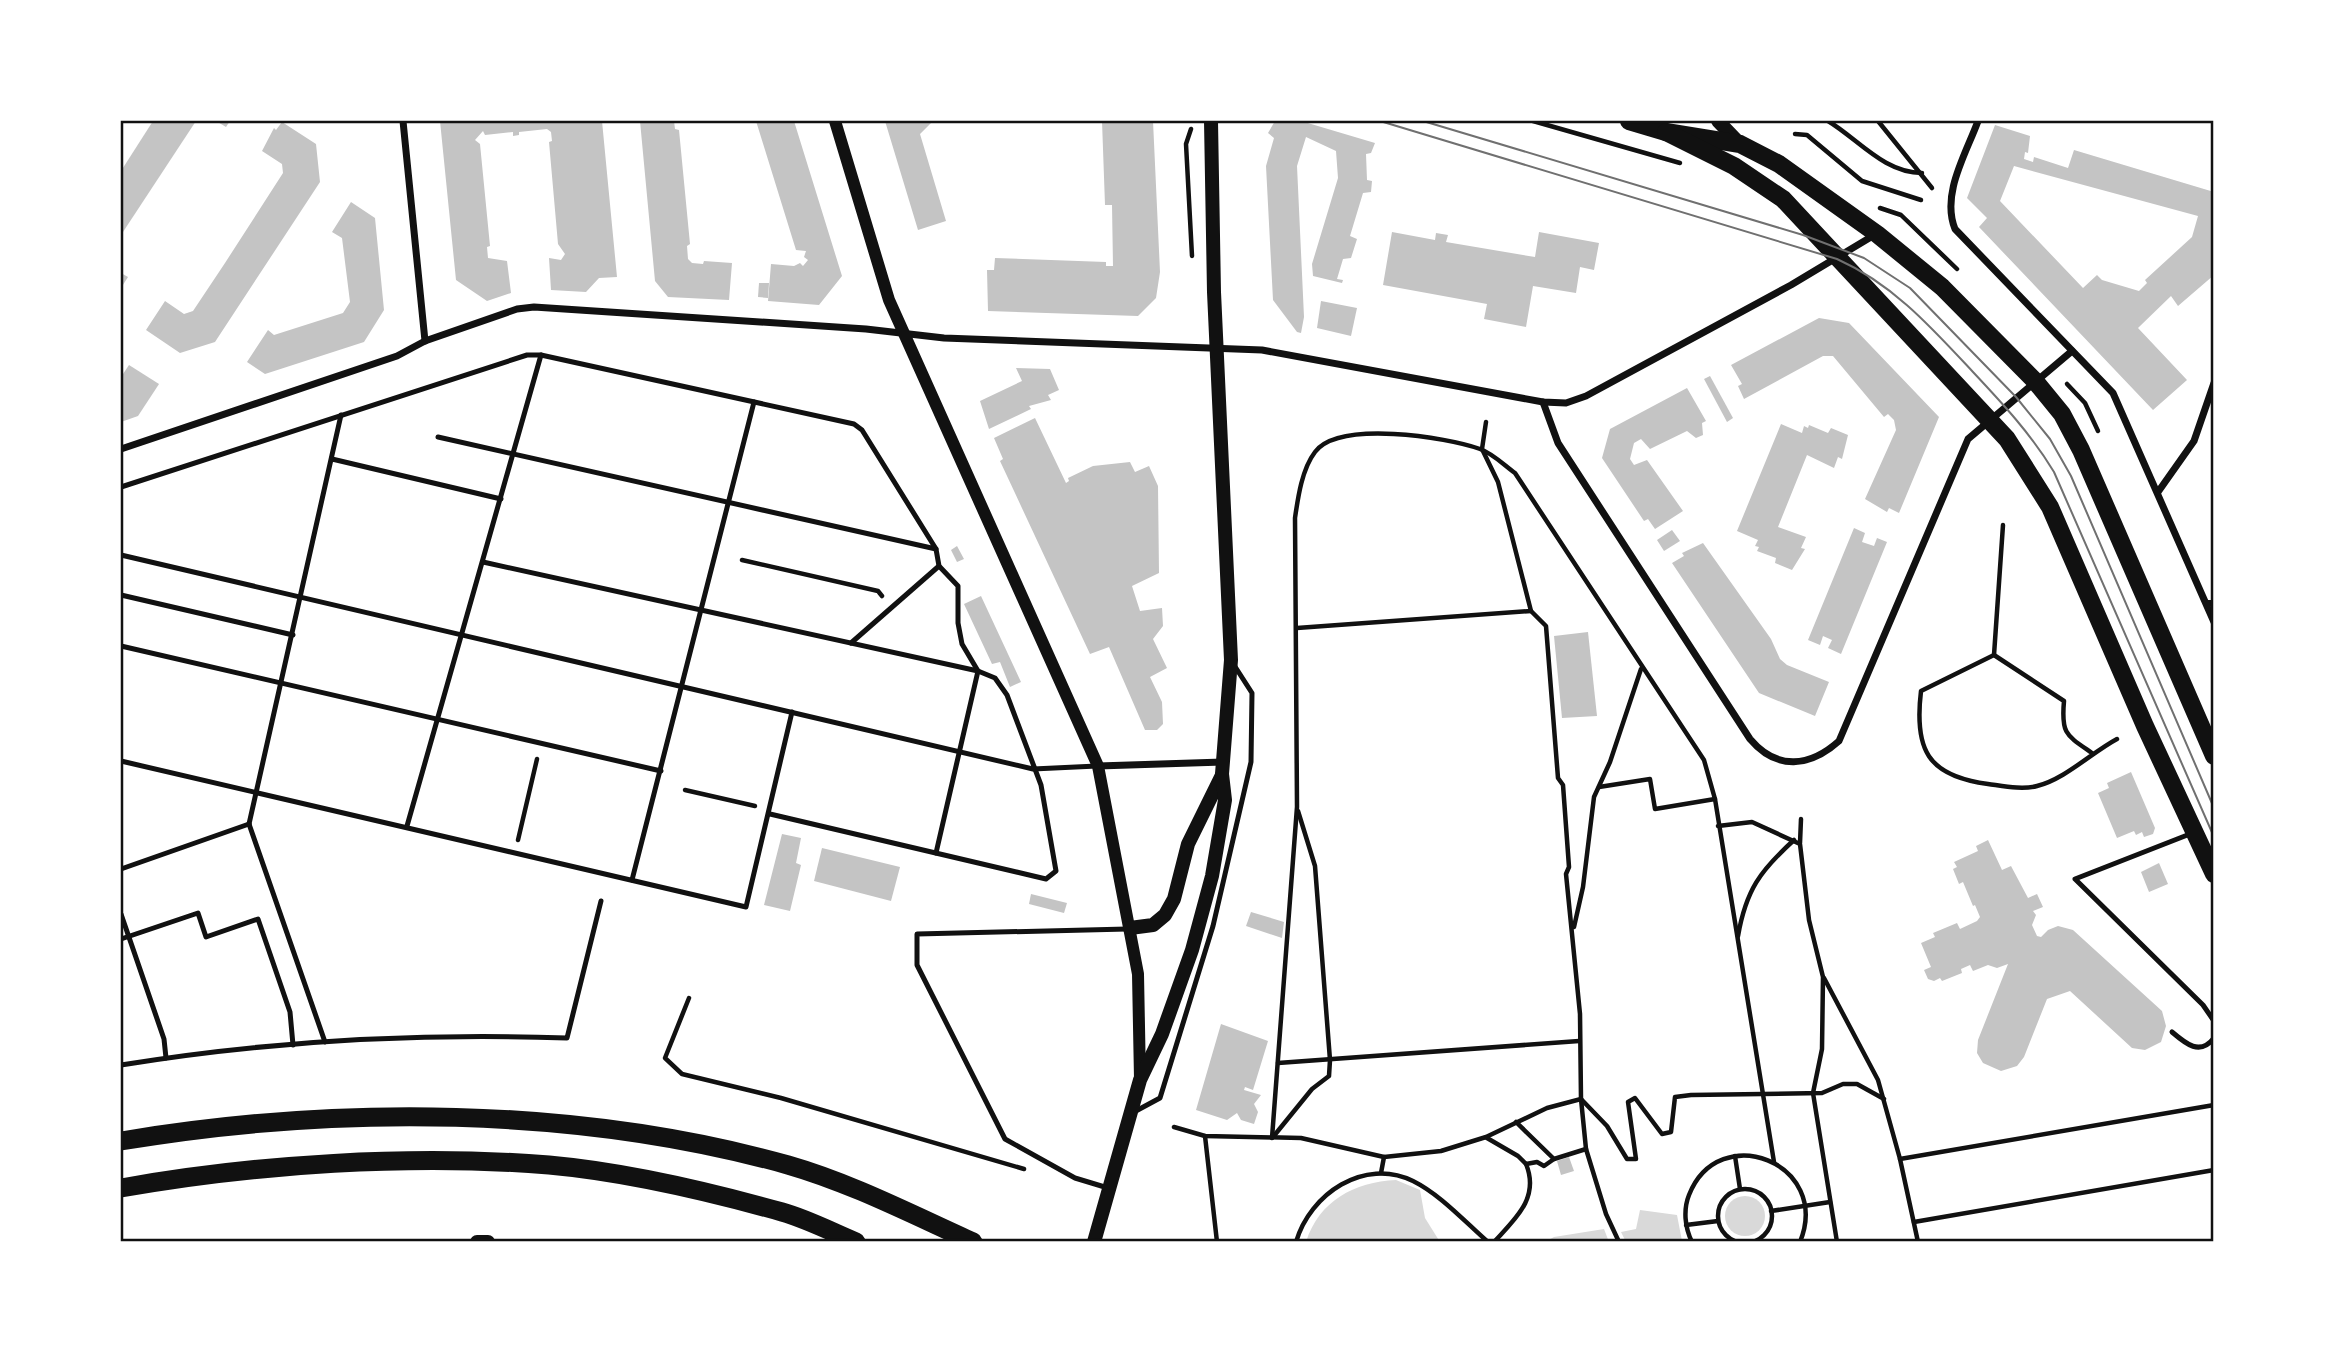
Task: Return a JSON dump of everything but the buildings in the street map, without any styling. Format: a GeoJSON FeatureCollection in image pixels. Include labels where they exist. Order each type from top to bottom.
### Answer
{"type":"FeatureCollection","features":[{"type":"Feature","properties":{"kind":"highway"},"geometry":{"type":"LineString","coordinates":[[121,1141],[201,1127],[407,1117],[545,1123],[668,1138],[789,1165],[891,1205],[973,1242]]}},
{"type":"Feature","properties":{"kind":"highway"},"geometry":{"type":"LineString","coordinates":[[121,1188],[206,1173],[408,1161],[549,1166],[666,1184],[785,1213],[856,1242]]}},
{"type":"Feature","properties":{"kind":"main road"},"geometry":{"type":"LineString","coordinates":[[1094,1242],[1140,1080],[1162,1034],[1196,937],[1212,876],[1225,800],[1223,768],[1231,660],[1211,121]]}},
{"type":"Feature","properties":{"kind":"main road"},"geometry":{"type":"LineString","coordinates":[[1629,121],[1666,132],[1740,144],[1779,163],[1877,234],[1942,287],[2035,381],[2062,414],[2081,450],[2214,756]]}},
{"type":"Feature","properties":{"kind":"main road"},"geometry":{"type":"LineString","coordinates":[[1718,121],[1740,144]]}},
{"type":"Feature","properties":{"kind":"main road"},"geometry":{"type":"LineString","coordinates":[[1666,132],[1734,166],[1783,199],[1990,418],[2022,459],[2050,507],[2193,833],[2214,874]]}},
{"type":"Feature","properties":{"kind":"main road"},"geometry":{"type":"LineString","coordinates":[[1130,928],[1153,925],[1165,915],[1174,900],[1188,844],[1223,768]]}},
{"type":"Feature","properties":{"kind":"main road"},"geometry":{"type":"LineString","coordinates":[[477,1242],[485,1242]]}},
{"type":"Feature","properties":{"kind":"street"},"geometry":{"type":"LineString","coordinates":[[403,121],[425,341]]}},
{"type":"Feature","properties":{"kind":"street"},"geometry":{"type":"LineString","coordinates":[[835,121],[889,300],[1098,766],[1138,974],[1140,1080]]}},
{"type":"Feature","properties":{"kind":"street"},"geometry":{"type":"LineString","coordinates":[[1978,121],[1949,203],[1955,229],[2113,393],[2210,603],[2214,622]]}},
{"type":"Feature","properties":{"kind":"street"},"geometry":{"type":"LineString","coordinates":[[121,449],[397,356],[425,341],[525,307],[944,338],[1262,350],[1544,402],[1566,403],[1586,396],[1837,259],[1877,234]]}},
{"type":"Feature","properties":{"kind":"street"},"geometry":{"type":"LineString","coordinates":[[1544,402],[1558,443],[1750,739],[1771,757],[1798,761],[1816,758],[1839,741],[1968,439],[2072,351]]}},
{"type":"Feature","properties":{"kind":"street"},"geometry":{"type":"LineString","coordinates":[[2158,492],[2194,441],[2214,383]]}},
{"type":"Feature","properties":{"kind":"street"},"geometry":{"type":"LineString","coordinates":[[1098,766],[1223,768]]}},
{"type":"Feature","properties":{"kind":"lane"},"geometry":{"type":"LineString","coordinates":[[407,826],[541,355]]}},
{"type":"Feature","properties":{"kind":"lane"},"geometry":{"type":"LineString","coordinates":[[121,487],[511,358],[541,355],[854,424],[862,430],[936,548],[939,566],[958,586],[958,623],[962,644],[978,671],[936,852]]}},
{"type":"Feature","properties":{"kind":"lane"},"geometry":{"type":"LineString","coordinates":[[632,880],[754,402]]}},
{"type":"Feature","properties":{"kind":"lane"},"geometry":{"type":"LineString","coordinates":[[325,1042],[249,824],[341,415]]}},
{"type":"Feature","properties":{"kind":"lane"},"geometry":{"type":"LineString","coordinates":[[438,436],[936,548]]}},
{"type":"Feature","properties":{"kind":"lane"},"geometry":{"type":"LineString","coordinates":[[332,459],[501,499]]}},
{"type":"Feature","properties":{"kind":"lane"},"geometry":{"type":"LineString","coordinates":[[121,555],[1033,769],[1098,766]]}},
{"type":"Feature","properties":{"kind":"lane"},"geometry":{"type":"LineString","coordinates":[[482,562],[978,671],[995,678],[1007,695],[1041,785],[1056,865],[1052,876],[1046,878],[770,814]]}},
{"type":"Feature","properties":{"kind":"lane"},"geometry":{"type":"LineString","coordinates":[[851,643],[939,566]]}},
{"type":"Feature","properties":{"kind":"lane"},"geometry":{"type":"LineString","coordinates":[[121,595],[293,635]]}},
{"type":"Feature","properties":{"kind":"lane"},"geometry":{"type":"LineString","coordinates":[[121,646],[661,771]]}},
{"type":"Feature","properties":{"kind":"lane"},"geometry":{"type":"LineString","coordinates":[[1132,1114],[1160,1098],[1213,926],[1251,762],[1252,693],[1231,660]]}},
{"type":"Feature","properties":{"kind":"lane"},"geometry":{"type":"LineString","coordinates":[[121,761],[746,907],[792,712]]}},
{"type":"Feature","properties":{"kind":"lane"},"geometry":{"type":"LineString","coordinates":[[121,869],[249,824]]}},
{"type":"Feature","properties":{"kind":"lane"},"geometry":{"type":"LineString","coordinates":[[2193,833],[2075,880],[2203,1005],[2214,1021]]}},
{"type":"Feature","properties":{"kind":"lane"},"geometry":{"type":"LineString","coordinates":[[121,1065],[325,1042],[462,1035],[567,1038],[601,901]]}},
{"type":"Feature","properties":{"kind":"lane"},"geometry":{"type":"LineString","coordinates":[[121,939],[198,913],[206,937],[258,919],[290,1012],[293,1045]]}},
{"type":"Feature","properties":{"kind":"lane"},"geometry":{"type":"LineString","coordinates":[[121,915],[164,1039],[166,1058]]}},
{"type":"Feature","properties":{"kind":"lane"},"geometry":{"type":"LineString","coordinates":[[1110,1188],[1075,1178],[1005,1139],[917,965],[918,934],[1130,928]]}},
{"type":"Feature","properties":{"kind":"lane"},"geometry":{"type":"LineString","coordinates":[[2172,1032],[2194,1048],[2203,1048],[2214,1038]]}},
{"type":"Feature","properties":{"kind":"path"},"geometry":{"type":"LineString","coordinates":[[1533,121],[1675,163]]}},
{"type":"Feature","properties":{"kind":"path"},"geometry":{"type":"LineString","coordinates":[[1828,121],[1887,165],[1909,173],[1922,173]]}},
{"type":"Feature","properties":{"kind":"path"},"geometry":{"type":"LineString","coordinates":[[1878,121],[1932,188]]}},
{"type":"Feature","properties":{"kind":"path"},"geometry":{"type":"LineString","coordinates":[[1795,134],[1807,135],[1862,181],[1921,200]]}},
{"type":"Feature","properties":{"kind":"path"},"geometry":{"type":"LineString","coordinates":[[1486,422],[1482,449],[1498,482],[1531,611],[1546,626],[1558,778],[1563,785],[1569,867],[1566,874],[1580,1014],[1581,1098],[1586,1149],[1606,1214],[1619,1242]]}},
{"type":"Feature","properties":{"kind":"path"},"geometry":{"type":"LineString","coordinates":[[1272,1138],[1297,807],[1295,518],[1306,470],[1316,451],[1328,441],[1359,433],[1389,433],[1482,449],[1515,473],[1704,760],[1715,799],[1774,1162]]}},
{"type":"Feature","properties":{"kind":"path"},"geometry":{"type":"LineString","coordinates":[[1994,655],[2003,525]]}},
{"type":"Feature","properties":{"kind":"path"},"geometry":{"type":"LineString","coordinates":[[742,560],[878,591],[893,608]]}},
{"type":"Feature","properties":{"kind":"path"},"geometry":{"type":"LineString","coordinates":[[1297,628],[1531,611]]}},
{"type":"Feature","properties":{"kind":"path"},"geometry":{"type":"LineString","coordinates":[[1994,655],[1921,691],[1918,714],[1922,744],[1945,774],[1965,781],[2011,787],[2036,786],[2059,776],[2117,739]]}},
{"type":"Feature","properties":{"kind":"path"},"geometry":{"type":"LineString","coordinates":[[1994,655],[2064,701],[2062,724],[2066,735],[2092,753]]}},
{"type":"Feature","properties":{"kind":"path"},"geometry":{"type":"LineString","coordinates":[[1573,932],[1583,887],[1590,816],[1642,669]]}},
{"type":"Feature","properties":{"kind":"path"},"geometry":{"type":"LineString","coordinates":[[515,852],[537,759]]}},
{"type":"Feature","properties":{"kind":"path"},"geometry":{"type":"LineString","coordinates":[[1599,788],[1650,779],[1655,809],[1715,799]]}},
{"type":"Feature","properties":{"kind":"path"},"geometry":{"type":"LineString","coordinates":[[685,790],[764,808],[770,814]]}},
{"type":"Feature","properties":{"kind":"path"},"geometry":{"type":"LineString","coordinates":[[1272,1138],[1312,1089],[1329,1076],[1330,1059],[1315,866],[1297,807]]}},
{"type":"Feature","properties":{"kind":"path"},"geometry":{"type":"LineString","coordinates":[[1801,820],[1800,844],[1810,920],[1823,977],[1822,1049],[1813,1093],[1837,1242]]}},
{"type":"Feature","properties":{"kind":"path"},"geometry":{"type":"LineString","coordinates":[[1718,826],[1752,822],[1800,844]]}},
{"type":"Feature","properties":{"kind":"path"},"geometry":{"type":"LineString","coordinates":[[1737,942],[1742,912],[1758,876],[1794,840]]}},
{"type":"Feature","properties":{"kind":"path"},"geometry":{"type":"LineString","coordinates":[[1823,977],[1878,1080],[1900,1159],[1917,1242]]}},
{"type":"Feature","properties":{"kind":"path"},"geometry":{"type":"LineString","coordinates":[[690,998],[665,1058],[682,1074],[781,1098],[1027,1170]]}},
{"type":"Feature","properties":{"kind":"path"},"geometry":{"type":"LineString","coordinates":[[1278,1063],[1579,1041]]}},
{"type":"Feature","properties":{"kind":"path"},"geometry":{"type":"LineString","coordinates":[[1581,1098],[1607,1126],[1627,1159],[1636,1159],[1628,1102],[1635,1098],[1662,1134],[1671,1132],[1675,1097],[1822,1093],[1843,1084],[1857,1084],[1884,1099]]}},
{"type":"Feature","properties":{"kind":"path"},"geometry":{"type":"LineString","coordinates":[[1174,1128],[1205,1136],[1329,1142],[1384,1157],[1441,1151],[1486,1137],[1547,1108],[1581,1098]]}},
{"type":"Feature","properties":{"kind":"path"},"geometry":{"type":"LineString","coordinates":[[1900,1159],[2214,1105]]}},
{"type":"Feature","properties":{"kind":"path"},"geometry":{"type":"LineString","coordinates":[[1517,1122],[1554,1159]]}},
{"type":"Feature","properties":{"kind":"path"},"geometry":{"type":"LineString","coordinates":[[1205,1136],[1217,1242]]}},
{"type":"Feature","properties":{"kind":"path"},"geometry":{"type":"LineString","coordinates":[[1486,1137],[1518,1156],[1526,1164],[1532,1189],[1528,1200],[1494,1242]]}},
{"type":"Feature","properties":{"kind":"path"},"geometry":{"type":"LineString","coordinates":[[1526,1164],[1537,1162],[1544,1166],[1554,1159],[1586,1149]]}},
{"type":"Feature","properties":{"kind":"path"},"geometry":{"type":"LineString","coordinates":[[1734,1156],[1740,1189]]}},
{"type":"Feature","properties":{"kind":"path"},"geometry":{"type":"LineString","coordinates":[[1692,1242],[1686,1225],[1687,1199],[1692,1186],[1710,1167],[1734,1156],[1761,1157],[1774,1162],[1798,1185],[1805,1205],[1806,1219],[1800,1242]]}},
{"type":"Feature","properties":{"kind":"path"},"geometry":{"type":"LineString","coordinates":[[1381,1173],[1384,1157]]}},
{"type":"Feature","properties":{"kind":"path"},"geometry":{"type":"LineString","coordinates":[[1914,1222],[2214,1170]]}},
{"type":"Feature","properties":{"kind":"path"},"geometry":{"type":"LineString","coordinates":[[1296,1242],[1300,1228],[1334,1187],[1349,1180],[1381,1173],[1394,1174],[1416,1182],[1488,1242]]}},
{"type":"Feature","properties":{"kind":"path"},"geometry":{"type":"LineString","coordinates":[[1740,1189],[1760,1193],[1771,1211],[1766,1232],[1749,1242],[1728,1237],[1718,1221],[1719,1209],[1725,1198],[1740,1189]]}},
{"type":"Feature","properties":{"kind":"path"},"geometry":{"type":"LineString","coordinates":[[1771,1211],[1830,1202]]}},
{"type":"Feature","properties":{"kind":"path"},"geometry":{"type":"LineString","coordinates":[[1686,1225],[1718,1221]]}},
{"type":"Feature","properties":{"kind":"shaded area"},"geometry":{"type":"Polygon","coordinates":[[[1396,1180],[1420,1190],[1425,1218],[1440,1242],[1306,1242],[1320,1215],[1340,1196],[1366,1185],[1396,1180]]]}},
{"type":"Feature","properties":{"kind":"shaded area"},"geometry":{"type":"Polygon","coordinates":[[[1745,1196],[1753,1197],[1759,1202],[1764,1208],[1764,1224],[1759,1230],[1753,1235],[1745,1236],[1737,1235],[1731,1230],[1726,1224],[1725,1216],[1726,1208],[1731,1202],[1737,1197],[1745,1196]]]}},
{"type":"Feature","properties":{"kind":"shaded area"},"geometry":{"type":"Polygon","coordinates":[[[1640,1210],[1677,1215],[1682,1241],[1626,1242],[1621,1232],[1636,1229],[1640,1210]]]}},
{"type":"Feature","properties":{"kind":"shaded area"},"geometry":{"type":"Polygon","coordinates":[[[1604,1229],[1609,1242],[1545,1242],[1554,1237],[1604,1229]]]}},
{"type":"Feature","properties":{"kind":"tram line"},"geometry":{"type":"LineString","coordinates":[[1380,121],[1837,259],[1876,281],[1911,308],[2006,408],[2054,472],[2214,837]]}},
{"type":"Feature","properties":{"kind":"tram line"},"geometry":{"type":"LineString","coordinates":[[1423,121],[1803,235],[1864,258],[1910,288],[2016,397],[2050,439],[2071,476],[2214,808]]}}]}
